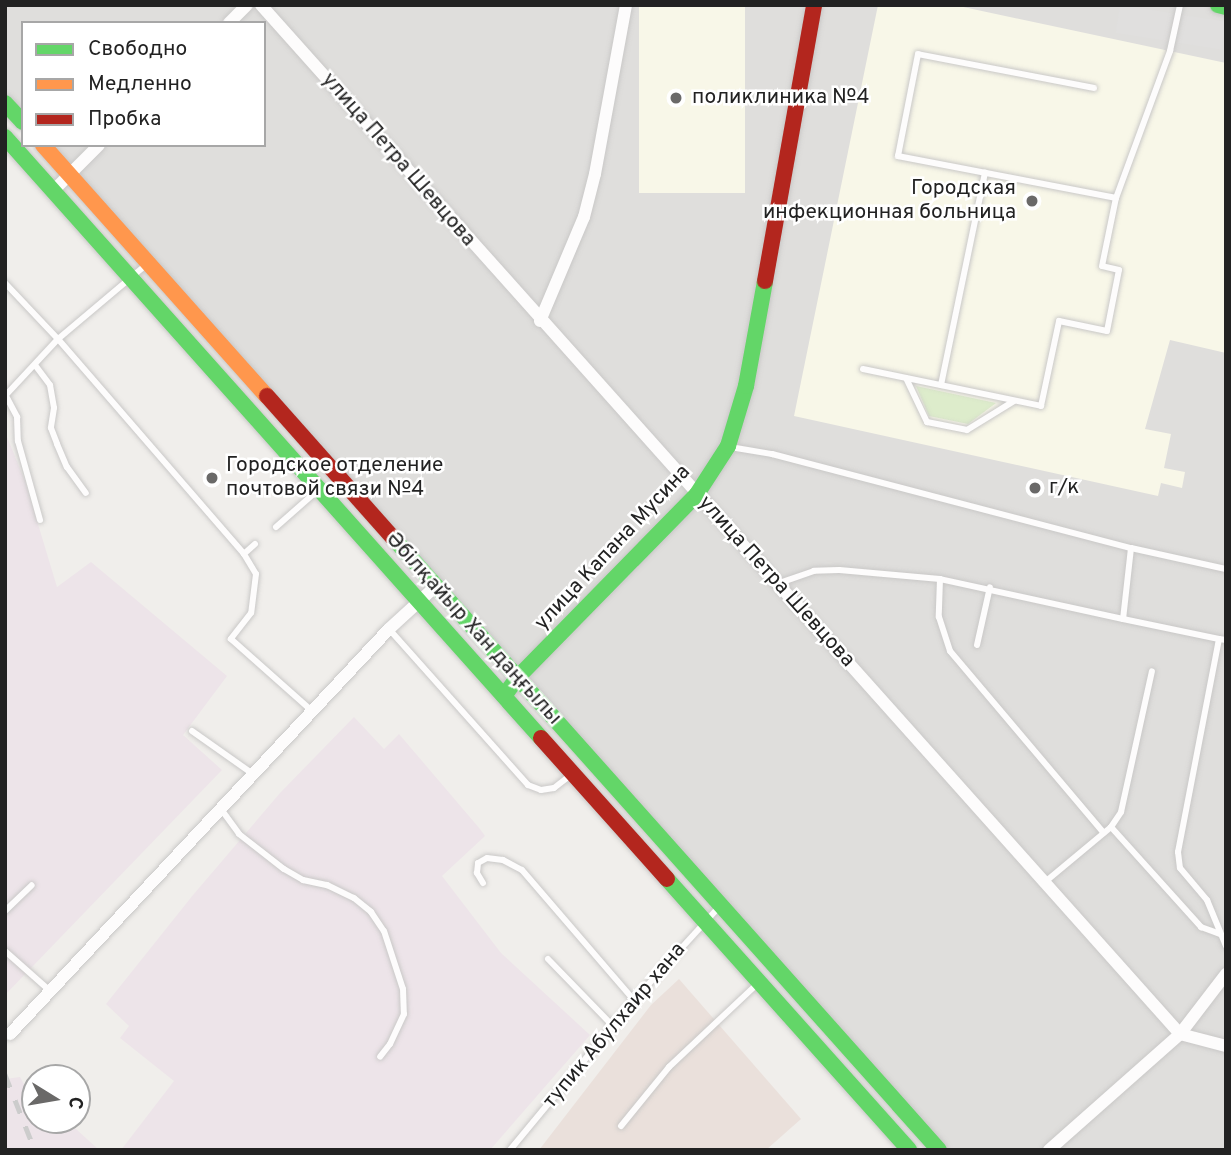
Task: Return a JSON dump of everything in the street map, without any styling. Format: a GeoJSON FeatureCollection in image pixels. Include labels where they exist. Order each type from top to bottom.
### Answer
{"type":"FeatureCollection","features":[{"type":"Feature","properties":{"kind":"main road","name":"улица Капана Мусина"},"geometry":{"type":"LineString","coordinates":[[504,696],[518,677],[697,494],[728,446],[746,386],[814,5]]}},
{"type":"Feature","properties":{"kind":"main road"},"geometry":{"type":"LineString","coordinates":[[1218,5],[1226,7]]}},
{"type":"Feature","properties":{"kind":"main road"},"geometry":{"type":"LineString","coordinates":[[5,103],[21,120]]}},
{"type":"Feature","properties":{"kind":"main road","name":"Әбілқайыр Хан даңғылы"},"geometry":{"type":"LineString","coordinates":[[5,137],[909,1150]]}},
{"type":"Feature","properties":{"kind":"main road","name":"Әбілқайыр Хан даңғылы"},"geometry":{"type":"LineString","coordinates":[[45,147],[939,1150]]}},
{"type":"Feature","properties":{"kind":"street"},"geometry":{"type":"LineString","coordinates":[[231,21],[247,5]]}},
{"type":"Feature","properties":{"kind":"street","name":"улица Петра Шевцова"},"geometry":{"type":"LineString","coordinates":[[261,5],[540,321],[1180,1034]]}},
{"type":"Feature","properties":{"kind":"street"},"geometry":{"type":"LineString","coordinates":[[540,321],[584,217],[595,174],[626,5]]}},
{"type":"Feature","properties":{"kind":"street"},"geometry":{"type":"LineString","coordinates":[[54,191],[97,147]]}},
{"type":"Feature","properties":{"kind":"street"},"geometry":{"type":"LineString","coordinates":[[10,1034],[389,629],[437,585]]}},
{"type":"Feature","properties":{"kind":"street"},"geometry":{"type":"LineString","coordinates":[[1049,1150],[1180,1034],[1226,974]]}},
{"type":"Feature","properties":{"kind":"street"},"geometry":{"type":"LineString","coordinates":[[1180,1034],[1226,1046]]}},
{"type":"Feature","properties":{"kind":"lane"},"geometry":{"type":"LineString","coordinates":[[863,369],[1041,406],[1059,321],[1107,331],[1119,270],[1102,266],[1116,198],[1170,51],[1180,5]]}},
{"type":"Feature","properties":{"kind":"lane"},"geometry":{"type":"LineString","coordinates":[[1094,88],[918,54],[898,156],[1116,198]]}},
{"type":"Feature","properties":{"kind":"lane"},"geometry":{"type":"LineString","coordinates":[[941,386],[985,173]]}},
{"type":"Feature","properties":{"kind":"lane"},"geometry":{"type":"LineString","coordinates":[[40,520],[19,441],[17,417],[6,396],[58,339],[148,263]]}},
{"type":"Feature","properties":{"kind":"lane"},"geometry":{"type":"LineString","coordinates":[[5,283],[58,339],[244,554],[256,575],[251,612],[231,639],[312,711]]}},
{"type":"Feature","properties":{"kind":"lane"},"geometry":{"type":"LineString","coordinates":[[36,365],[50,385],[54,408],[51,428],[57,444],[67,467],[86,493]]}},
{"type":"Feature","properties":{"kind":"lane"},"geometry":{"type":"LineString","coordinates":[[906,378],[927,422],[967,430],[1015,401]]}},
{"type":"Feature","properties":{"kind":"lane"},"geometry":{"type":"LineString","coordinates":[[728,446],[772,454],[1131,548],[1226,569]]}},
{"type":"Feature","properties":{"kind":"lane"},"geometry":{"type":"LineString","coordinates":[[276,527],[320,489]]}},
{"type":"Feature","properties":{"kind":"lane"},"geometry":{"type":"LineString","coordinates":[[244,554],[256,544]]}},
{"type":"Feature","properties":{"kind":"lane"},"geometry":{"type":"LineString","coordinates":[[1124,619],[1131,548]]}},
{"type":"Feature","properties":{"kind":"lane"},"geometry":{"type":"LineString","coordinates":[[777,583],[814,571],[839,569],[940,579],[990,587],[1222,640],[1178,852],[1180,867],[1207,900],[1226,946]]}},
{"type":"Feature","properties":{"kind":"lane"},"geometry":{"type":"LineString","coordinates":[[940,579],[939,617],[950,651],[1104,833]]}},
{"type":"Feature","properties":{"kind":"lane"},"geometry":{"type":"LineString","coordinates":[[978,645],[990,587]]}},
{"type":"Feature","properties":{"kind":"lane"},"geometry":{"type":"LineString","coordinates":[[389,629],[528,785],[541,790],[554,788],[573,773]]}},
{"type":"Feature","properties":{"kind":"lane"},"geometry":{"type":"LineString","coordinates":[[1045,882],[1111,827],[1121,811],[1152,671]]}},
{"type":"Feature","properties":{"kind":"lane"},"geometry":{"type":"LineString","coordinates":[[192,731],[253,774]]}},
{"type":"Feature","properties":{"kind":"lane"},"geometry":{"type":"LineString","coordinates":[[221,809],[239,834],[284,869],[303,880],[327,885],[354,898],[372,912],[384,931],[403,989],[404,1014],[390,1044],[380,1057]]}},
{"type":"Feature","properties":{"kind":"lane"},"geometry":{"type":"LineString","coordinates":[[1111,827],[1201,927],[1220,934]]}},
{"type":"Feature","properties":{"kind":"lane"},"geometry":{"type":"LineString","coordinates":[[483,883],[477,873],[478,863],[486,858],[503,860],[522,870],[634,1000]]}},
{"type":"Feature","properties":{"kind":"lane"},"geometry":{"type":"LineString","coordinates":[[5,911],[32,884]]}},
{"type":"Feature","properties":{"kind":"lane","name":"тупик Абулхаир хана"},"geometry":{"type":"LineString","coordinates":[[510,1150],[634,1000],[705,920],[723,905]]}},
{"type":"Feature","properties":{"kind":"lane"},"geometry":{"type":"LineString","coordinates":[[5,951],[50,991]]}},
{"type":"Feature","properties":{"kind":"lane"},"geometry":{"type":"LineString","coordinates":[[548,959],[613,1026]]}},
{"type":"Feature","properties":{"kind":"lane"},"geometry":{"type":"LineString","coordinates":[[621,1126],[669,1067],[760,981]]}},
{"type":"Feature","properties":{"kind":"shaded area"},"geometry":{"type":"Polygon","coordinates":[[[5,5],[1226,5],[1226,1150],[939,1150],[45,147],[266,147],[266,21],[21,21],[21,120],[5,103],[5,5]]]}},
{"type":"Feature","properties":{"kind":"shaded area","name":"поликлиника №4"},"geometry":{"type":"Polygon","coordinates":[[[639,5],[745,5],[745,193],[639,193],[639,5]]]}},
{"type":"Feature","properties":{"kind":"shaded area","name":"Городская инфекционная больница"},"geometry":{"type":"Polygon","coordinates":[[[878,5],[954,5],[1226,63],[1226,353],[1170,340],[1145,429],[1171,434],[1164,468],[1185,472],[1182,488],[1161,483],[1158,496],[794,416],[878,5]]]}},
{"type":"Feature","properties":{"kind":"shaded area"},"geometry":{"type":"Polygon","coordinates":[[[1120,5],[1226,22],[1221,49],[1116,33],[1120,5]]]}},
{"type":"Feature","properties":{"kind":"shaded area"},"geometry":{"type":"Polygon","coordinates":[[[5,432],[25,481],[57,587],[91,562],[227,676],[183,735],[222,770],[5,995],[5,432]]]}},
{"type":"Feature","properties":{"kind":"shaded area"},"geometry":{"type":"Polygon","coordinates":[[[354,717],[384,749],[399,734],[480,829],[485,836],[442,876],[501,953],[590,1035],[490,1150],[121,1150],[174,1081],[120,1038],[129,1026],[106,1004],[193,895],[280,793],[354,717]]]}},
{"type":"Feature","properties":{"kind":"shaded area"},"geometry":{"type":"Polygon","coordinates":[[[679,979],[801,1119],[766,1150],[539,1150],[651,1005],[679,979]]]}},
{"type":"Feature","properties":{"kind":"shaded area"},"geometry":{"type":"Polygon","coordinates":[[[5,1079],[21,1079],[21,1134],[81,1134],[99,1150],[5,1150],[5,1079]]]}},
{"type":"Feature","properties":{"kind":"green space"},"geometry":{"type":"Polygon","coordinates":[[[916,386],[996,403],[968,424],[929,416],[916,386]]]}},
{"type":"Feature","properties":{"kind":"railway"},"geometry":{"type":"LineString","coordinates":[[5,1074],[35,1150]]}},
{"type":"Feature","properties":{"kind":"traffic: fast"},"geometry":{"type":"LineString","coordinates":[[1218,5],[1226,7]]}},
{"type":"Feature","properties":{"kind":"traffic: fast"},"geometry":{"type":"LineString","coordinates":[[5,103],[21,120]]}},
{"type":"Feature","properties":{"kind":"traffic: fast"},"geometry":{"type":"LineString","coordinates":[[5,137],[541,738]]}},
{"type":"Feature","properties":{"kind":"traffic: fast"},"geometry":{"type":"LineString","coordinates":[[504,696],[518,677],[697,494],[728,446],[746,386],[765,281]]}},
{"type":"Feature","properties":{"kind":"traffic: fast"},"geometry":{"type":"LineString","coordinates":[[395,540],[939,1150]]}},
{"type":"Feature","properties":{"kind":"traffic: fast"},"geometry":{"type":"LineString","coordinates":[[667,879],[909,1150]]}},
{"type":"Feature","properties":{"kind":"traffic: slow"},"geometry":{"type":"LineString","coordinates":[[45,147],[267,396]]}},
{"type":"Feature","properties":{"kind":"traffic: jam"},"geometry":{"type":"LineString","coordinates":[[765,281],[814,5]]}},
{"type":"Feature","properties":{"kind":"traffic: jam"},"geometry":{"type":"LineString","coordinates":[[267,396],[395,540]]}},
{"type":"Feature","properties":{"kind":"traffic: jam"},"geometry":{"type":"LineString","coordinates":[[541,738],[667,879]]}},
{"type":"Feature","properties":{"kind":"place","name":"поликлиника №4"},"geometry":{"type":"Point","coordinates":[676,98]}},
{"type":"Feature","properties":{"kind":"place","name":"Городская инфекционная больница"},"geometry":{"type":"Point","coordinates":[1032,201]}},
{"type":"Feature","properties":{"kind":"place","name":"Городское отделение почтовой связи №4"},"geometry":{"type":"Point","coordinates":[212,478]}},
{"type":"Feature","properties":{"kind":"place","name":"г/к"},"geometry":{"type":"Point","coordinates":[1035,488]}}]}
